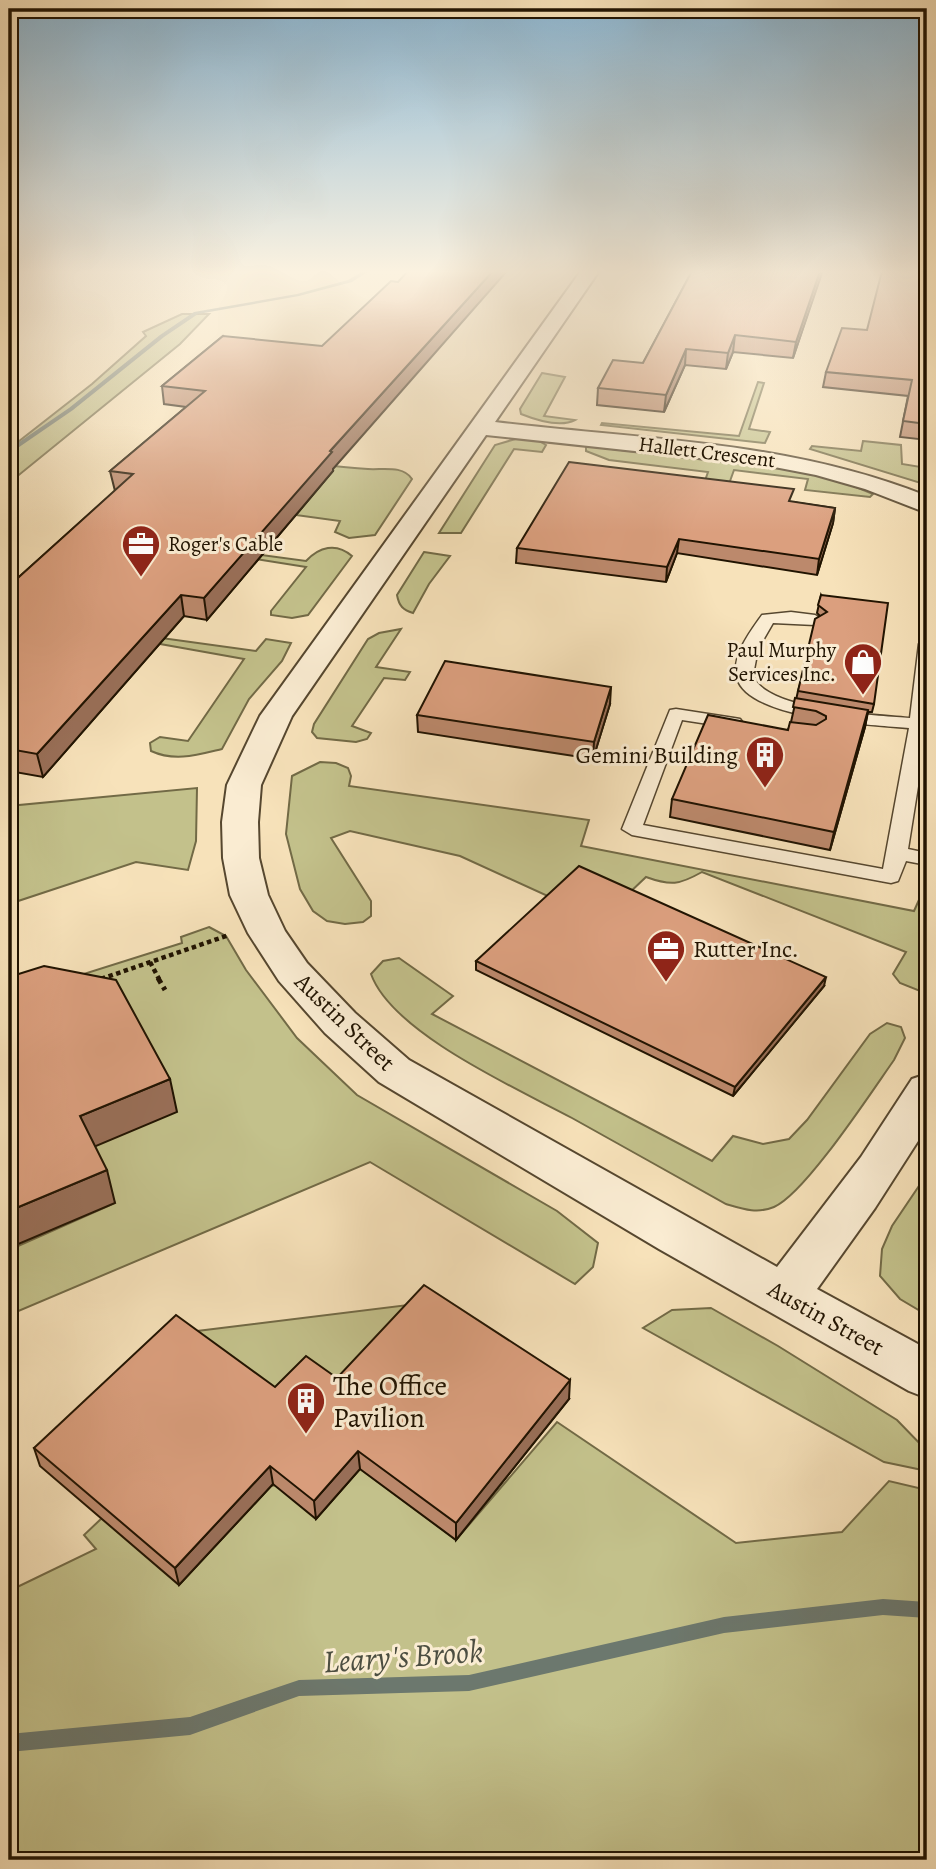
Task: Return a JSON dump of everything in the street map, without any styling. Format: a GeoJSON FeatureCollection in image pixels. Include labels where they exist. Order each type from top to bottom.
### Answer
{"type":"FeatureCollection","features":[{"type":"Feature","properties":{"kind":"street","name":"Austin Street"},"geometry":{"type":"LineString","coordinates":[[529,358],[276,716],[244,785],[241,858],[249,895],[263,925],[293,972],[340,1023],[394,1071],[927,1375]]}},
{"type":"Feature","properties":{"kind":"street","name":"Hallett Crescent"},"geometry":{"type":"LineString","coordinates":[[481,427],[778,460],[877,484],[927,505]]}},
{"type":"Feature","properties":{"kind":"street"},"geometry":{"type":"LineString","coordinates":[[784,1295],[900,1138],[927,1090]]}},
{"type":"Feature","properties":{"kind":"lane"},"geometry":{"type":"LineString","coordinates":[[815,620],[768,618],[754,638],[746,665],[746,681],[755,694],[802,710],[923,724]]}},
{"type":"Feature","properties":{"kind":"lane"},"geometry":{"type":"LineString","coordinates":[[758,727],[676,714],[632,829],[891,877],[923,724],[927,644]]}},
{"type":"Feature","properties":{"kind":"lane"},"geometry":{"type":"LineString","coordinates":[[898,853],[927,859]]}},
{"type":"Feature","properties":{"kind":"path"},"geometry":{"type":"LineString","coordinates":[[99,980],[263,925]]}},
{"type":"Feature","properties":{"kind":"path"},"geometry":{"type":"LineString","coordinates":[[150,962],[165,990]]}},
{"type":"Feature","properties":{"kind":"shaded area"},"geometry":{"type":"Polygon","coordinates":[[[121,358],[163,358],[9,483],[9,449],[121,358]]]}},
{"type":"Feature","properties":{"kind":"shaded area"},"geometry":{"type":"Polygon","coordinates":[[[542,373],[565,377],[544,416],[575,420],[555,423],[521,414],[520,409],[542,373]]]}},
{"type":"Feature","properties":{"kind":"shaded area"},"geometry":{"type":"Polygon","coordinates":[[[758,382],[764,383],[749,429],[770,432],[765,443],[601,425],[739,436],[758,382]]]}},
{"type":"Feature","properties":{"kind":"shaded area"},"geometry":{"type":"Polygon","coordinates":[[[519,438],[539,441],[546,445],[542,452],[514,449],[461,533],[439,533],[495,445],[519,438]]]}},
{"type":"Feature","properties":{"kind":"shaded area"},"geometry":{"type":"Polygon","coordinates":[[[863,441],[901,445],[902,464],[927,468],[927,485],[810,449],[812,446],[861,451],[863,441]]]}},
{"type":"Feature","properties":{"kind":"shaded area"},"geometry":{"type":"Polygon","coordinates":[[[586,446],[784,469],[839,480],[873,494],[870,497],[805,490],[808,479],[734,470],[725,495],[701,492],[708,472],[609,460],[586,451],[586,446]]]}},
{"type":"Feature","properties":{"kind":"shaded area"},"geometry":{"type":"Polygon","coordinates":[[[165,447],[368,469],[392,469],[403,472],[412,479],[375,535],[349,538],[335,532],[340,521],[296,515],[333,471],[165,447]]]}},
{"type":"Feature","properties":{"kind":"shaded area"},"geometry":{"type":"Polygon","coordinates":[[[80,531],[306,561],[316,552],[328,548],[340,549],[352,556],[308,615],[292,618],[271,615],[271,611],[306,567],[80,531]]]}},
{"type":"Feature","properties":{"kind":"shaded area"},"geometry":{"type":"Polygon","coordinates":[[[424,552],[450,556],[429,584],[413,613],[402,607],[397,595],[424,552]]]}},
{"type":"Feature","properties":{"kind":"shaded area"},"geometry":{"type":"Polygon","coordinates":[[[9,617],[256,651],[266,639],[291,643],[282,661],[249,699],[222,749],[186,756],[169,756],[151,751],[150,743],[160,737],[188,741],[244,659],[9,617]]]}},
{"type":"Feature","properties":{"kind":"shaded area"},"geometry":{"type":"Polygon","coordinates":[[[401,629],[376,667],[410,672],[405,680],[384,678],[352,726],[371,733],[367,739],[356,742],[317,738],[312,732],[314,724],[368,639],[379,633],[401,629]]]}},
{"type":"Feature","properties":{"kind":"shaded area"},"geometry":{"type":"Polygon","coordinates":[[[320,762],[336,763],[348,768],[351,776],[349,786],[589,820],[581,846],[914,911],[927,882],[925,993],[900,983],[893,974],[906,952],[702,872],[675,883],[646,877],[626,896],[552,898],[460,856],[350,831],[331,838],[371,901],[371,916],[363,922],[345,924],[327,921],[313,911],[300,889],[286,834],[292,776],[320,762]]]}},
{"type":"Feature","properties":{"kind":"shaded area"},"geometry":{"type":"Polygon","coordinates":[[[197,788],[196,841],[188,870],[136,862],[9,904],[9,806],[197,788]]]}},
{"type":"Feature","properties":{"kind":"shaded area"},"geometry":{"type":"Polygon","coordinates":[[[209,927],[226,936],[246,970],[297,1038],[357,1095],[557,1211],[598,1243],[593,1267],[575,1284],[370,1162],[9,1315],[9,1250],[115,1203],[17,995],[182,943],[181,937],[209,927]]]}},
{"type":"Feature","properties":{"kind":"shaded area"},"geometry":{"type":"Polygon","coordinates":[[[399,958],[453,996],[432,1014],[712,1161],[733,1136],[763,1144],[789,1139],[807,1120],[870,1034],[887,1023],[901,1027],[905,1038],[894,1060],[855,1117],[803,1183],[774,1207],[750,1210],[726,1204],[490,1075],[430,1038],[383,996],[371,974],[383,961],[399,958]]]}},
{"type":"Feature","properties":{"kind":"shaded area"},"geometry":{"type":"Polygon","coordinates":[[[927,1174],[927,1315],[900,1299],[880,1276],[882,1249],[892,1226],[927,1174]]]}},
{"type":"Feature","properties":{"kind":"shaded area"},"geometry":{"type":"Polygon","coordinates":[[[424,1303],[339,1396],[278,1405],[181,1333],[424,1303]]]}},
{"type":"Feature","properties":{"kind":"shaded area"},"geometry":{"type":"Polygon","coordinates":[[[711,1308],[897,1420],[927,1451],[927,1471],[884,1462],[643,1328],[672,1310],[711,1308]]]}},
{"type":"Feature","properties":{"kind":"shaded area"},"geometry":{"type":"Polygon","coordinates":[[[557,1422],[736,1543],[842,1532],[889,1481],[927,1490],[927,1860],[9,1860],[9,1591],[96,1549],[84,1535],[102,1518],[360,1469],[456,1540],[557,1422]]]}},
{"type":"Feature","properties":{"kind":"building"},"geometry":{"type":"Polygon","coordinates":[[[196,358],[414,358],[204,598],[181,595],[37,754],[9,749],[9,586],[133,474],[110,471],[205,391],[162,386],[196,358]]]}},
{"type":"Feature","properties":{"kind":"building"},"geometry":{"type":"Polygon","coordinates":[[[646,358],[682,358],[666,395],[598,388],[613,360],[643,363],[646,358]]]}},
{"type":"Feature","properties":{"kind":"building"},"geometry":{"type":"Polygon","coordinates":[[[831,358],[927,358],[927,424],[903,421],[912,380],[826,372],[831,358]]]}},
{"type":"Feature","properties":{"kind":"building"},"geometry":{"type":"Polygon","coordinates":[[[569,462],[794,489],[789,501],[835,508],[819,559],[679,539],[667,567],[517,548],[569,462]]]}},
{"type":"Feature","properties":{"kind":"building"},"geometry":{"type":"Polygon","coordinates":[[[821,595],[888,603],[874,704],[798,691],[815,619],[827,612],[818,605],[821,595]]]}},
{"type":"Feature","properties":{"kind":"building"},"geometry":{"type":"Polygon","coordinates":[[[445,661],[611,687],[594,742],[417,715],[445,661]]]}},
{"type":"Feature","properties":{"kind":"building","name":"Gemini Building"},"geometry":{"type":"Polygon","coordinates":[[[795,698],[868,710],[834,832],[672,799],[708,715],[788,730],[790,722],[816,725],[826,719],[826,716],[816,711],[793,707],[795,698]]]}},
{"type":"Feature","properties":{"kind":"building"},"geometry":{"type":"Polygon","coordinates":[[[579,866],[826,977],[735,1087],[476,961],[579,866]]]}},
{"type":"Feature","properties":{"kind":"building"},"geometry":{"type":"Polygon","coordinates":[[[44,966],[116,980],[170,1079],[80,1116],[107,1170],[9,1211],[9,977],[44,966]]]}},
{"type":"Feature","properties":{"kind":"building","name":"The Office Pavilion"},"geometry":{"type":"Polygon","coordinates":[[[424,1285],[570,1380],[456,1523],[358,1451],[314,1501],[270,1466],[175,1568],[34,1448],[176,1315],[275,1387],[306,1356],[337,1378],[424,1285]]]}},
{"type":"Feature","properties":{"kind":"waterway"},"geometry":{"type":"LineString","coordinates":[[9,452],[71,409],[134,358]]}},
{"type":"Feature","properties":{"kind":"waterway","name":"Leary's Brook"},"geometry":{"type":"LineString","coordinates":[[9,1743],[190,1726],[299,1688],[469,1683],[724,1625],[883,1607],[927,1610]]}},
{"type":"Feature","properties":{"kind":"place","name":"Roger's Cable"},"geometry":{"type":"Point","coordinates":[141,578]}},
{"type":"Feature","properties":{"kind":"place","name":"Paul Murphy Services Inc."},"geometry":{"type":"Point","coordinates":[863,696]}},
{"type":"Feature","properties":{"kind":"place","name":"Gemini Building"},"geometry":{"type":"Point","coordinates":[765,789]}},
{"type":"Feature","properties":{"kind":"place","name":"Rutter Inc."},"geometry":{"type":"Point","coordinates":[666,983]}},
{"type":"Feature","properties":{"kind":"place","name":"The Office Pavilion"},"geometry":{"type":"Point","coordinates":[306,1435]}}]}
